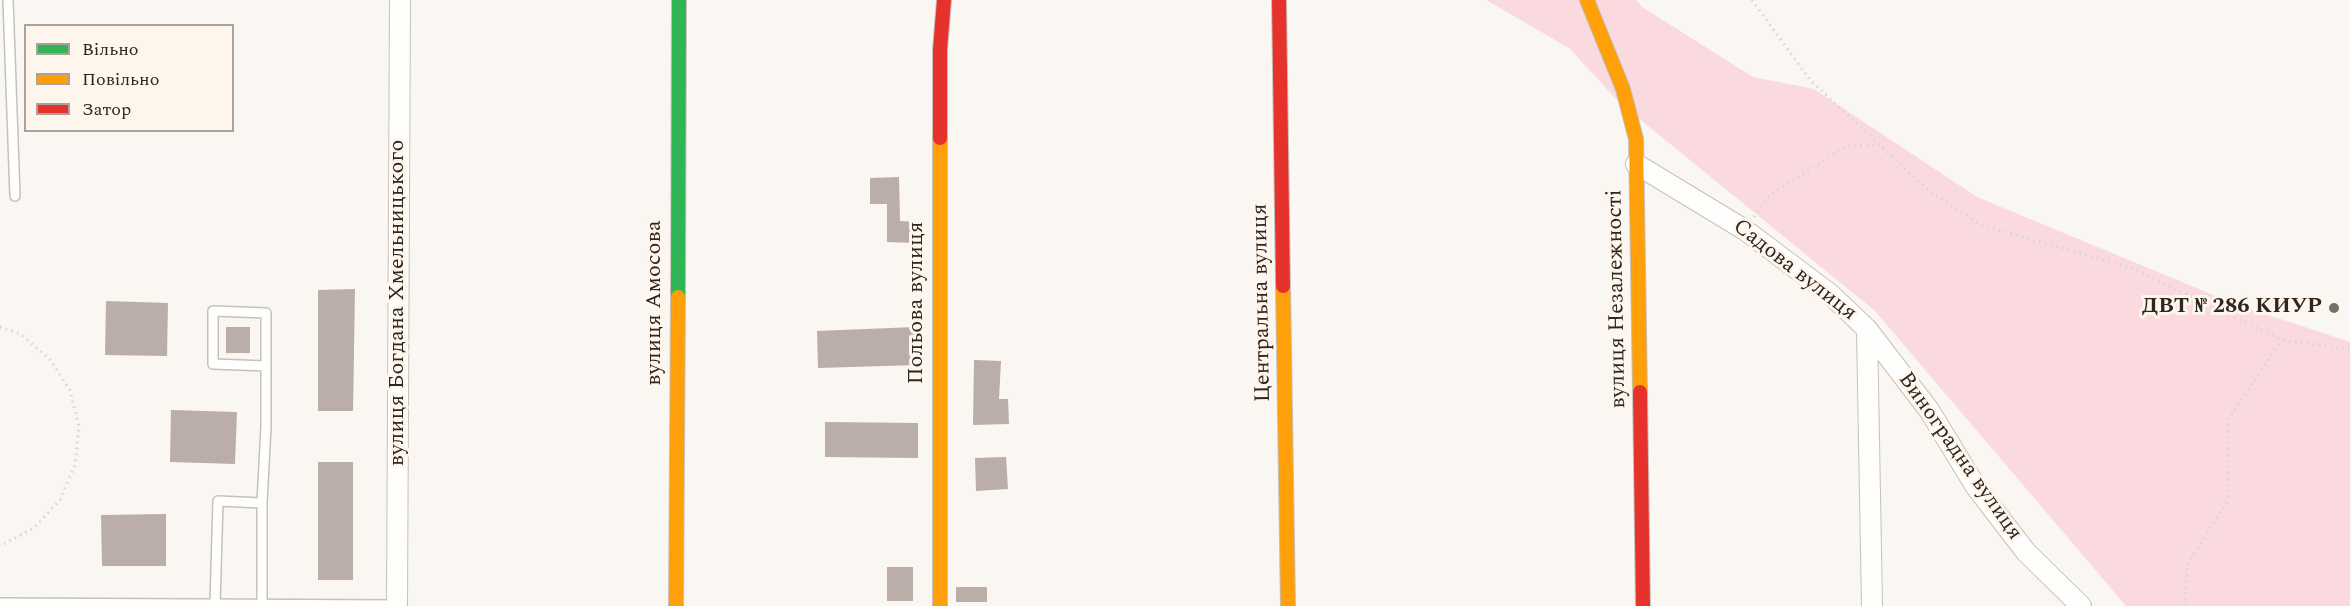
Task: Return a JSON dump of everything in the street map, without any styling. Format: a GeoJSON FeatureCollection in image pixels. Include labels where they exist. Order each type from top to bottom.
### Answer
{"type":"FeatureCollection","features":[{"type":"Feature","properties":{"kind":"street","name":"вулиця Богдана Хмельницького"},"geometry":{"type":"LineString","coordinates":[[397,605],[400,0]]}},
{"type":"Feature","properties":{"kind":"street","name":"вулиця Амосова"},"geometry":{"type":"LineString","coordinates":[[676,606],[679,0]]}},
{"type":"Feature","properties":{"kind":"street","name":"Польова вулиця"},"geometry":{"type":"LineString","coordinates":[[940,606],[939,61],[944,0]]}},
{"type":"Feature","properties":{"kind":"street","name":"Центральна вулиця"},"geometry":{"type":"LineString","coordinates":[[1279,0],[1288,606]]}},
{"type":"Feature","properties":{"kind":"street","name":"вулиця Незалежності"},"geometry":{"type":"LineString","coordinates":[[1587,0],[1623,89],[1636,139],[1643,606]]}},
{"type":"Feature","properties":{"kind":"street","name":"Садова вулиця"},"geometry":{"type":"LineString","coordinates":[[1636,164],[1745,230],[1830,294],[1867,329],[1872,606]]}},
{"type":"Feature","properties":{"kind":"street","name":"Виноградна вулиця"},"geometry":{"type":"LineString","coordinates":[[1867,329],[1929,410],[1976,487],[2026,552],[2081,606]]}},
{"type":"Feature","properties":{"kind":"lane"},"geometry":{"type":"LineString","coordinates":[[8,0],[15,196]]}},
{"type":"Feature","properties":{"kind":"lane"},"geometry":{"type":"LineString","coordinates":[[262,604],[262,503],[266,366],[266,313],[213,311],[213,364],[266,366]]}},
{"type":"Feature","properties":{"kind":"lane"},"geometry":{"type":"LineString","coordinates":[[215,604],[218,501],[262,503]]}},
{"type":"Feature","properties":{"kind":"lane"},"geometry":{"type":"LineString","coordinates":[[0,603],[397,605]]}},
{"type":"Feature","properties":{"kind":"path"},"geometry":{"type":"LineString","coordinates":[[1752,0],[1810,80],[1928,190],[1981,225],[2132,268],[2282,340],[2350,350]]}},
{"type":"Feature","properties":{"kind":"path"},"geometry":{"type":"LineString","coordinates":[[1745,230],[1769,196],[1846,146],[1880,145]]}},
{"type":"Feature","properties":{"kind":"path"},"geometry":{"type":"LineString","coordinates":[[0,327],[20,334],[50,358],[70,390],[79,428],[75,465],[60,500],[34,528],[0,546]]}},
{"type":"Feature","properties":{"kind":"path"},"geometry":{"type":"LineString","coordinates":[[2184,606],[2188,563],[2228,500],[2228,419],[2282,340]]}},
{"type":"Feature","properties":{"kind":"shaded area"},"geometry":{"type":"Polygon","coordinates":[[[1486,0],[1636,0],[1642,7],[1753,77],[1814,89],[1977,197],[2235,304],[2350,342],[2350,606],[2126,606],[1875,311],[1620,103],[1569,48],[1486,0]]]}},
{"type":"Feature","properties":{"kind":"building"},"geometry":{"type":"Polygon","coordinates":[[[899,177],[900,221],[916,222],[916,243],[887,242],[887,204],[870,204],[870,178],[899,177]]]}},
{"type":"Feature","properties":{"kind":"building"},"geometry":{"type":"Polygon","coordinates":[[[355,289],[353,411],[318,411],[318,290],[355,289]]]}},
{"type":"Feature","properties":{"kind":"building"},"geometry":{"type":"Polygon","coordinates":[[[106,301],[168,303],[167,356],[105,355],[106,301]]]}},
{"type":"Feature","properties":{"kind":"building"},"geometry":{"type":"Polygon","coordinates":[[[226,327],[250,327],[250,353],[226,353],[226,327]]]}},
{"type":"Feature","properties":{"kind":"building"},"geometry":{"type":"Polygon","coordinates":[[[915,327],[916,365],[818,368],[817,331],[915,327]]]}},
{"type":"Feature","properties":{"kind":"building"},"geometry":{"type":"Polygon","coordinates":[[[974,360],[1001,361],[999,399],[1008,399],[1009,424],[973,425],[974,360]]]}},
{"type":"Feature","properties":{"kind":"building"},"geometry":{"type":"Polygon","coordinates":[[[171,410],[237,412],[235,464],[170,462],[171,410]]]}},
{"type":"Feature","properties":{"kind":"building"},"geometry":{"type":"Polygon","coordinates":[[[825,422],[918,423],[918,458],[825,457],[825,422]]]}},
{"type":"Feature","properties":{"kind":"building"},"geometry":{"type":"Polygon","coordinates":[[[1006,457],[1008,489],[976,491],[975,458],[1006,457]]]}},
{"type":"Feature","properties":{"kind":"building"},"geometry":{"type":"Polygon","coordinates":[[[318,462],[353,462],[353,580],[318,580],[318,462]]]}},
{"type":"Feature","properties":{"kind":"building"},"geometry":{"type":"Polygon","coordinates":[[[166,514],[166,566],[102,566],[101,515],[166,514]]]}},
{"type":"Feature","properties":{"kind":"building"},"geometry":{"type":"Polygon","coordinates":[[[887,567],[913,567],[913,601],[887,601],[887,567]]]}},
{"type":"Feature","properties":{"kind":"building"},"geometry":{"type":"Polygon","coordinates":[[[956,587],[987,587],[987,602],[956,602],[956,587]]]}},
{"type":"Feature","properties":{"kind":"traffic: fast"},"geometry":{"type":"LineString","coordinates":[[678,297],[679,0]]}},
{"type":"Feature","properties":{"kind":"traffic: slow"},"geometry":{"type":"LineString","coordinates":[[1587,0],[1623,89],[1636,139],[1640,392]]}},
{"type":"Feature","properties":{"kind":"traffic: slow"},"geometry":{"type":"LineString","coordinates":[[940,138],[940,606]]}},
{"type":"Feature","properties":{"kind":"traffic: slow"},"geometry":{"type":"LineString","coordinates":[[1283,286],[1288,606]]}},
{"type":"Feature","properties":{"kind":"traffic: slow"},"geometry":{"type":"LineString","coordinates":[[676,606],[678,297]]}},
{"type":"Feature","properties":{"kind":"traffic: jam"},"geometry":{"type":"LineString","coordinates":[[940,138],[940,50],[944,0]]}},
{"type":"Feature","properties":{"kind":"traffic: jam"},"geometry":{"type":"LineString","coordinates":[[1279,0],[1283,286]]}},
{"type":"Feature","properties":{"kind":"traffic: jam"},"geometry":{"type":"LineString","coordinates":[[1640,392],[1643,606]]}},
{"type":"Feature","properties":{"kind":"place","name":"ДВТ № 286 КИУР"},"geometry":{"type":"Point","coordinates":[2334,308]}}]}
